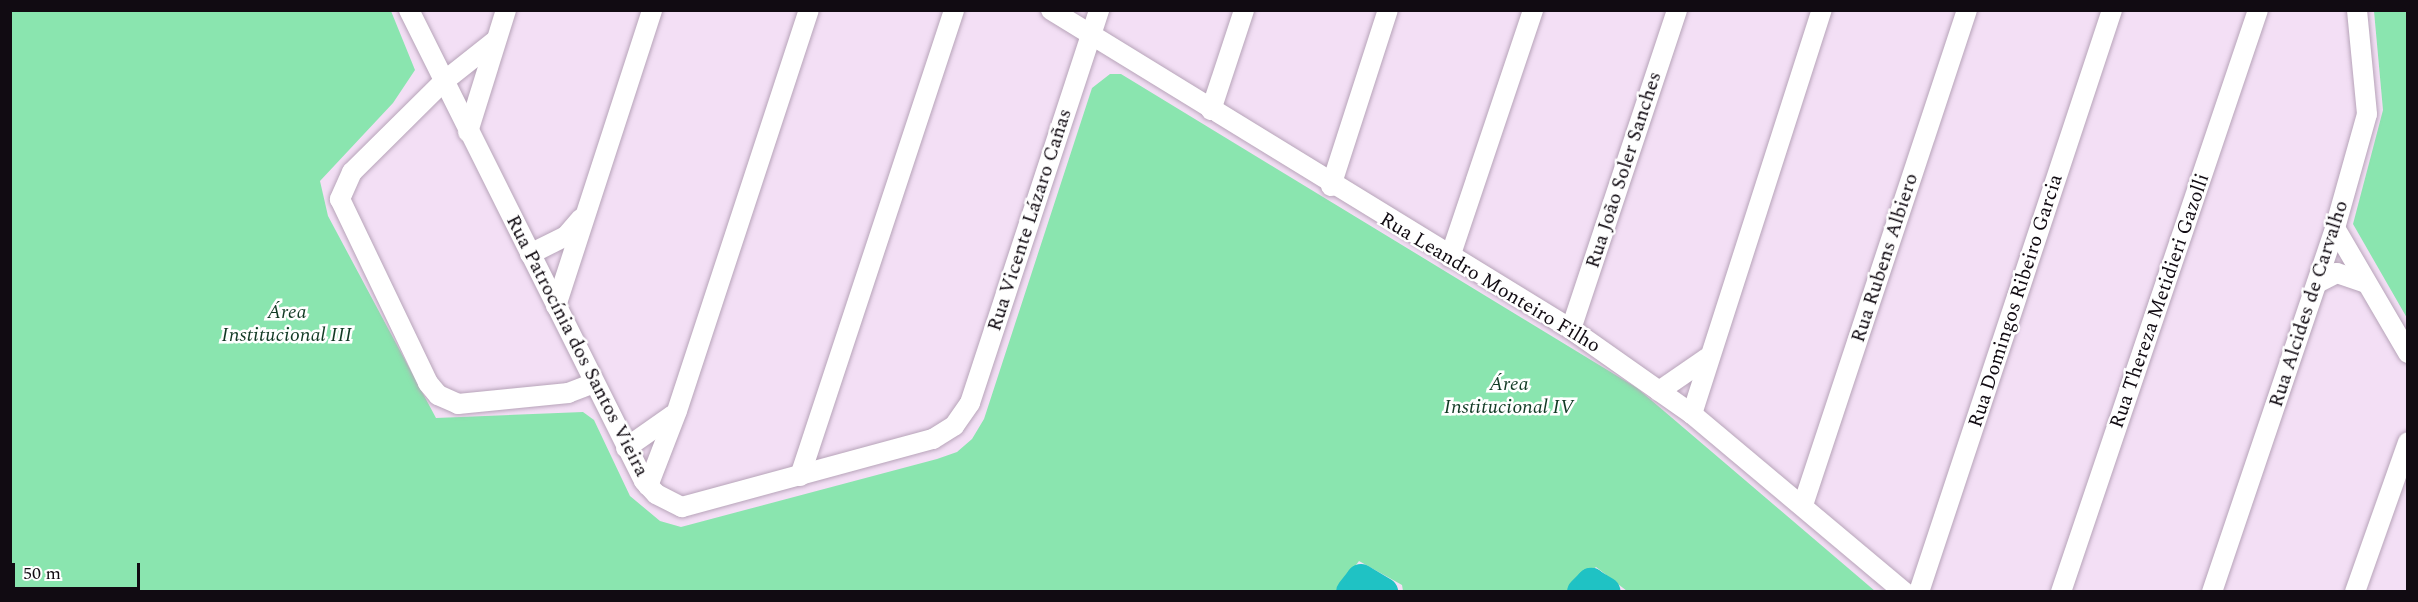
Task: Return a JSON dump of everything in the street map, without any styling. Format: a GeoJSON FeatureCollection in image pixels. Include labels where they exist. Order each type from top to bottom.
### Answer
{"type":"FeatureCollection","features":[{"type":"Feature","properties":{"kind":"street","name":"Rua Patrocínia dos Santos Vieira"},"geometry":{"type":"LineString","coordinates":[[409,10],[626,448],[648,486],[667,502],[698,506],[933,439],[954,426]]}},
{"type":"Feature","properties":{"kind":"street"},"geometry":{"type":"LineString","coordinates":[[468,132],[506,10]]}},
{"type":"Feature","properties":{"kind":"street"},"geometry":{"type":"LineString","coordinates":[[556,306],[652,10]]}},
{"type":"Feature","properties":{"kind":"street"},"geometry":{"type":"LineString","coordinates":[[648,486],[677,411],[808,10]]}},
{"type":"Feature","properties":{"kind":"street"},"geometry":{"type":"LineString","coordinates":[[800,476],[954,10]]}},
{"type":"Feature","properties":{"kind":"street","name":"Rua Leandro Monteiro Filho"},"geometry":{"type":"LineString","coordinates":[[1051,10],[1330,186],[1571,329],[1692,414],[1904,591]]}},
{"type":"Feature","properties":{"kind":"street","name":"Rua Vicente Lázaro Cañas"},"geometry":{"type":"LineString","coordinates":[[954,426],[970,403],[1099,10]]}},
{"type":"Feature","properties":{"kind":"street"},"geometry":{"type":"LineString","coordinates":[[1211,110],[1244,10]]}},
{"type":"Feature","properties":{"kind":"street"},"geometry":{"type":"LineString","coordinates":[[1330,186],[1388,10]]}},
{"type":"Feature","properties":{"kind":"street"},"geometry":{"type":"LineString","coordinates":[[1450,257],[1533,10]]}},
{"type":"Feature","properties":{"kind":"street","name":"Rua João Soler Sanches"},"geometry":{"type":"LineString","coordinates":[[1571,329],[1677,10]]}},
{"type":"Feature","properties":{"kind":"street"},"geometry":{"type":"LineString","coordinates":[[1692,414],[1707,358],[1822,10]]}},
{"type":"Feature","properties":{"kind":"street","name":"Rua Rubens Albiero"},"geometry":{"type":"LineString","coordinates":[[1803,505],[1967,10]]}},
{"type":"Feature","properties":{"kind":"street","name":"Rua Domingos Ribeiro Garcia"},"geometry":{"type":"LineString","coordinates":[[1919,591],[2112,10]]}},
{"type":"Feature","properties":{"kind":"street","name":"Rua Thereza Metidieri Gazolli"},"geometry":{"type":"LineString","coordinates":[[2061,591],[2258,10]]}},
{"type":"Feature","properties":{"kind":"street","name":"Rua Alcides de Carvalho"},"geometry":{"type":"LineString","coordinates":[[2212,591],[2336,228],[2367,114],[2357,10]]}},
{"type":"Feature","properties":{"kind":"street"},"geometry":{"type":"LineString","coordinates":[[496,40],[443,82],[352,172],[340,199],[428,383],[458,404],[568,393],[594,383]]}},
{"type":"Feature","properties":{"kind":"street"},"geometry":{"type":"LineString","coordinates":[[530,254],[566,236],[584,215]]}},
{"type":"Feature","properties":{"kind":"street"},"geometry":{"type":"LineString","coordinates":[[2336,228],[2366,284],[2408,353]]}},
{"type":"Feature","properties":{"kind":"street"},"geometry":{"type":"LineString","coordinates":[[2317,283],[2337,273],[2366,284]]}},
{"type":"Feature","properties":{"kind":"street"},"geometry":{"type":"LineString","coordinates":[[1659,391],[1707,358]]}},
{"type":"Feature","properties":{"kind":"street"},"geometry":{"type":"LineString","coordinates":[[626,448],[667,423],[677,411]]}},
{"type":"Feature","properties":{"kind":"street"},"geometry":{"type":"LineString","coordinates":[[2355,591],[2408,442]]}},
{"type":"Feature","properties":{"kind":"green space"},"geometry":{"type":"Polygon","coordinates":[[[10,11],[391,11],[415,70],[393,103],[320,181],[328,216],[436,418],[583,412],[594,420],[630,496],[660,521],[681,527],[937,459],[957,452],[972,439],[984,419],[1092,88],[1110,74],[1121,74],[1637,388],[1875,591],[1627,591],[1596,567],[1567,591],[1403,591],[1402,585],[1359,561],[1336,592],[11,591],[10,11]]]}},
{"type":"Feature","properties":{"kind":"green space"},"geometry":{"type":"Polygon","coordinates":[[[2374,11],[2407,11],[2407,318],[2353,224],[2383,110],[2374,11]]]}},
{"type":"Feature","properties":{"kind":"waterway"},"geometry":{"type":"LineString","coordinates":[[1351,592],[1361,579],[1383,592]]}},
{"type":"Feature","properties":{"kind":"waterway"},"geometry":{"type":"LineString","coordinates":[[1582,592],[1591,583],[1606,592]]}},
{"type":"Feature","properties":{"kind":"park label","name":"Área Institucional III"},"geometry":{"type":"Point","coordinates":[287,324]}},
{"type":"Feature","properties":{"kind":"park label","name":"Área Institucional IV"},"geometry":{"type":"Point","coordinates":[1509,396]}}]}
